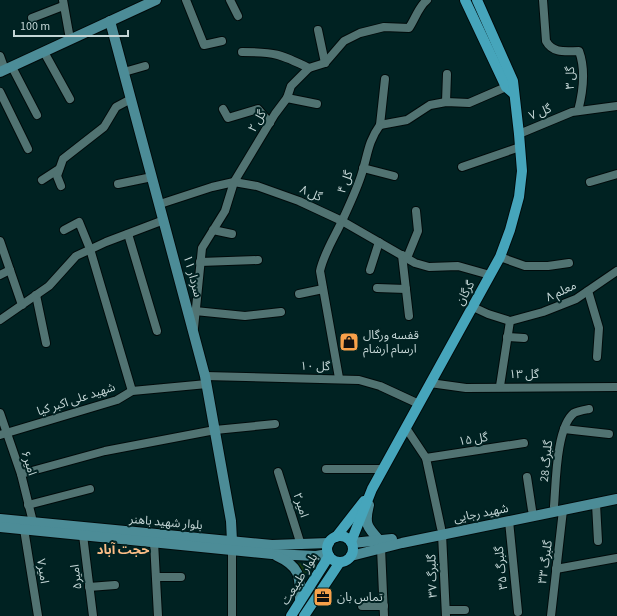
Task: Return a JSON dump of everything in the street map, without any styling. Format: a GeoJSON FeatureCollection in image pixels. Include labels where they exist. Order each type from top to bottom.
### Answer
{"type":"FeatureCollection","features":[{"type":"Feature","properties":{"kind":"main road"},"geometry":{"type":"LineString","coordinates":[[6,69],[156,0]]}},
{"type":"Feature","properties":{"kind":"main road","name":"گرگان"},"geometry":{"type":"LineString","coordinates":[[372,489],[500,257],[510,230],[519,197],[522,171],[519,134],[510,90],[465,0]]}},
{"type":"Feature","properties":{"kind":"main road","name":"گرگان"},"geometry":{"type":"LineString","coordinates":[[477,0],[513,81],[510,90]]}},
{"type":"Feature","properties":{"kind":"main road","name":"سردار ۱۱"},"geometry":{"type":"LineString","coordinates":[[110,21],[206,380],[231,521],[232,545]]}},
{"type":"Feature","properties":{"kind":"main road"},"geometry":{"type":"LineString","coordinates":[[372,489],[351,542],[353,552],[351,556],[348,560],[340,562],[332,559],[328,555],[332,540],[372,489]]}},
{"type":"Feature","properties":{"kind":"main road"},"geometry":{"type":"LineString","coordinates":[[372,489],[366,523],[370,531],[381,544]]}},
{"type":"Feature","properties":{"kind":"main road","name":"شهید رجایی"},"geometry":{"type":"LineString","coordinates":[[351,556],[381,544],[532,510],[617,493]]}},
{"type":"Feature","properties":{"kind":"main road","name":"شهید رجایی"},"geometry":{"type":"LineString","coordinates":[[442,531],[509,521],[617,499]]}},
{"type":"Feature","properties":{"kind":"main road","name":"بلوار شهید باهنر"},"geometry":{"type":"LineString","coordinates":[[0,519],[232,545],[272,554],[316,556],[328,555]]}},
{"type":"Feature","properties":{"kind":"main road","name":"بلوار شهید باهنر"},"geometry":{"type":"LineString","coordinates":[[0,527],[154,542],[232,545],[301,545],[332,540]]}},
{"type":"Feature","properties":{"kind":"main road"},"geometry":{"type":"LineString","coordinates":[[332,540],[345,537],[351,542]]}},
{"type":"Feature","properties":{"kind":"main road","name":"شهید رجایی"},"geometry":{"type":"LineString","coordinates":[[351,542],[381,544]]}},
{"type":"Feature","properties":{"kind":"main road"},"geometry":{"type":"LineString","coordinates":[[272,554],[289,562],[300,576],[300,601]]}},
{"type":"Feature","properties":{"kind":"main road","name":"بلوار طبیعت"},"geometry":{"type":"LineString","coordinates":[[291,616],[328,555]]}},
{"type":"Feature","properties":{"kind":"main road","name":"بلوار طبیعت"},"geometry":{"type":"LineString","coordinates":[[304,616],[340,562]]}},
{"type":"Feature","properties":{"kind":"street"},"geometry":{"type":"LineString","coordinates":[[186,0],[204,45],[222,41]]}},
{"type":"Feature","properties":{"kind":"street"},"geometry":{"type":"LineString","coordinates":[[230,0],[238,16]]}},
{"type":"Feature","properties":{"kind":"street","name":"گل ۳"},"geometry":{"type":"LineString","coordinates":[[543,0],[546,41],[549,47],[557,51],[580,51],[584,62],[582,98],[578,112]]}},
{"type":"Feature","properties":{"kind":"street"},"geometry":{"type":"LineString","coordinates":[[325,63],[344,41],[360,33],[384,27],[409,28],[417,17],[422,1]]}},
{"type":"Feature","properties":{"kind":"street"},"geometry":{"type":"LineString","coordinates":[[32,18],[64,2],[70,39]]}},
{"type":"Feature","properties":{"kind":"street"},"geometry":{"type":"LineString","coordinates":[[318,30],[325,63]]}},
{"type":"Feature","properties":{"kind":"street"},"geometry":{"type":"LineString","coordinates":[[44,52],[70,99]]}},
{"type":"Feature","properties":{"kind":"street"},"geometry":{"type":"LineString","coordinates":[[242,52],[268,52],[281,54],[309,68]]}},
{"type":"Feature","properties":{"kind":"street"},"geometry":{"type":"LineString","coordinates":[[0,56],[6,69],[37,115]]}},
{"type":"Feature","properties":{"kind":"street","name":"گل ۲"},"geometry":{"type":"LineString","coordinates":[[193,330],[202,248],[225,211],[234,182],[287,98],[290,86],[309,68],[325,63]]}},
{"type":"Feature","properties":{"kind":"street"},"geometry":{"type":"LineString","coordinates":[[124,72],[145,66]]}},
{"type":"Feature","properties":{"kind":"street"},"geometry":{"type":"LineString","coordinates":[[446,102],[447,74]]}},
{"type":"Feature","properties":{"kind":"street"},"geometry":{"type":"LineString","coordinates":[[385,79],[380,124],[406,120],[430,105],[446,102],[469,102],[510,90]]}},
{"type":"Feature","properties":{"kind":"street"},"geometry":{"type":"LineString","coordinates":[[0,92],[28,149]]}},
{"type":"Feature","properties":{"kind":"street"},"geometry":{"type":"LineString","coordinates":[[287,98],[317,104]]}},
{"type":"Feature","properties":{"kind":"street"},"geometry":{"type":"LineString","coordinates":[[61,186],[57,176],[63,160],[104,127],[116,107],[131,99]]}},
{"type":"Feature","properties":{"kind":"street","name":"گل ۷"},"geometry":{"type":"LineString","coordinates":[[519,134],[572,112],[617,106]]}},
{"type":"Feature","properties":{"kind":"street"},"geometry":{"type":"LineString","coordinates":[[224,109],[228,118],[258,109],[270,123]]}},
{"type":"Feature","properties":{"kind":"street","name":"گل ۴"},"geometry":{"type":"LineString","coordinates":[[339,378],[320,271],[323,258],[342,221],[363,168],[373,134],[380,124]]}},
{"type":"Feature","properties":{"kind":"street"},"geometry":{"type":"LineString","coordinates":[[462,167],[520,147]]}},
{"type":"Feature","properties":{"kind":"street"},"geometry":{"type":"LineString","coordinates":[[363,168],[394,176]]}},
{"type":"Feature","properties":{"kind":"street"},"geometry":{"type":"LineString","coordinates":[[42,180],[59,169]]}},
{"type":"Feature","properties":{"kind":"street"},"geometry":{"type":"LineString","coordinates":[[590,182],[617,174]]}},
{"type":"Feature","properties":{"kind":"street"},"geometry":{"type":"LineString","coordinates":[[118,184],[152,176]]}},
{"type":"Feature","properties":{"kind":"street","name":"گل ۸"},"geometry":{"type":"LineString","coordinates":[[160,204],[212,187],[234,182],[279,193],[342,221],[415,263],[430,267],[458,266],[490,275]]}},
{"type":"Feature","properties":{"kind":"street"},"geometry":{"type":"LineString","coordinates":[[409,316],[404,257],[418,231],[416,211]]}},
{"type":"Feature","properties":{"kind":"street"},"geometry":{"type":"LineString","coordinates":[[0,320],[49,286],[76,256],[164,220]]}},
{"type":"Feature","properties":{"kind":"street"},"geometry":{"type":"LineString","coordinates":[[64,230],[79,222],[90,249],[132,391]]}},
{"type":"Feature","properties":{"kind":"street"},"geometry":{"type":"LineString","coordinates":[[213,230],[232,234]]}},
{"type":"Feature","properties":{"kind":"street"},"geometry":{"type":"LineString","coordinates":[[128,234],[157,331]]}},
{"type":"Feature","properties":{"kind":"street"},"geometry":{"type":"LineString","coordinates":[[0,241],[22,305]]}},
{"type":"Feature","properties":{"kind":"street"},"geometry":{"type":"LineString","coordinates":[[370,270],[379,242]]}},
{"type":"Feature","properties":{"kind":"street"},"geometry":{"type":"LineString","coordinates":[[500,257],[525,266],[548,266],[569,263]]}},
{"type":"Feature","properties":{"kind":"street"},"geometry":{"type":"LineString","coordinates":[[200,262],[258,260]]}},
{"type":"Feature","properties":{"kind":"street"},"geometry":{"type":"LineString","coordinates":[[0,275],[10,270]]}},
{"type":"Feature","properties":{"kind":"street","name":"معلم ۸"},"geometry":{"type":"LineString","coordinates":[[510,321],[543,312],[576,299],[617,271]]}},
{"type":"Feature","properties":{"kind":"street"},"geometry":{"type":"LineString","coordinates":[[377,288],[406,289]]}},
{"type":"Feature","properties":{"kind":"street"},"geometry":{"type":"LineString","coordinates":[[299,294],[323,290]]}},
{"type":"Feature","properties":{"kind":"street"},"geometry":{"type":"LineString","coordinates":[[588,291],[599,328],[597,357]]}},
{"type":"Feature","properties":{"kind":"street"},"geometry":{"type":"LineString","coordinates":[[36,295],[46,343]]}},
{"type":"Feature","properties":{"kind":"street"},"geometry":{"type":"LineString","coordinates":[[472,307],[510,321],[500,386]]}},
{"type":"Feature","properties":{"kind":"street"},"geometry":{"type":"LineString","coordinates":[[195,311],[245,316],[281,312]]}},
{"type":"Feature","properties":{"kind":"street"},"geometry":{"type":"LineString","coordinates":[[507,337],[524,338]]}},
{"type":"Feature","properties":{"kind":"street","name":"گل ۱۰"},"geometry":{"type":"LineString","coordinates":[[206,380],[339,378],[359,380],[380,386],[419,404]]}},
{"type":"Feature","properties":{"kind":"street","name":"شهید علی اکبر کیا"},"geometry":{"type":"LineString","coordinates":[[3,434],[117,400],[132,391],[206,380]]}},
{"type":"Feature","properties":{"kind":"street","name":"گل ۱۳"},"geometry":{"type":"LineString","coordinates":[[430,383],[466,388],[500,386],[617,387]]}},
{"type":"Feature","properties":{"kind":"street","name":"گلبرگ 28"},"geometry":{"type":"LineString","coordinates":[[554,506],[561,435],[569,418],[575,412],[589,409]]}},
{"type":"Feature","properties":{"kind":"street","name":"امیر۶"},"geometry":{"type":"LineString","coordinates":[[0,413],[3,434],[21,474],[33,522]]}},
{"type":"Feature","properties":{"kind":"street"},"geometry":{"type":"LineString","coordinates":[[21,474],[105,451],[215,430],[275,424]]}},
{"type":"Feature","properties":{"kind":"street"},"geometry":{"type":"LineString","coordinates":[[406,428],[426,458]]}},
{"type":"Feature","properties":{"kind":"street"},"geometry":{"type":"LineString","coordinates":[[564,429],[609,434]]}},
{"type":"Feature","properties":{"kind":"street","name":"گل ۱۵"},"geometry":{"type":"LineString","coordinates":[[426,458],[524,443]]}},
{"type":"Feature","properties":{"kind":"street","name":"گلبرگ ۳۷"},"geometry":{"type":"LineString","coordinates":[[426,458],[442,531],[446,613]]}},
{"type":"Feature","properties":{"kind":"street"},"geometry":{"type":"LineString","coordinates":[[326,469],[383,469]]}},
{"type":"Feature","properties":{"kind":"street","name":"امیر۲"},"geometry":{"type":"LineString","coordinates":[[278,472],[301,545]]}},
{"type":"Feature","properties":{"kind":"street"},"geometry":{"type":"LineString","coordinates":[[527,477],[532,510]]}},
{"type":"Feature","properties":{"kind":"street"},"geometry":{"type":"LineString","coordinates":[[28,505],[90,489]]}},
{"type":"Feature","properties":{"kind":"street"},"geometry":{"type":"LineString","coordinates":[[596,504],[598,541]]}},
{"type":"Feature","properties":{"kind":"street","name":"گلبرگ ۳۳"},"geometry":{"type":"LineString","coordinates":[[551,616],[563,510]]}},
{"type":"Feature","properties":{"kind":"street","name":"گلبرگ ۳۵"},"geometry":{"type":"LineString","coordinates":[[509,521],[518,612]]}},
{"type":"Feature","properties":{"kind":"street","name":"امیر۷"},"geometry":{"type":"LineString","coordinates":[[24,529],[38,616]]}},
{"type":"Feature","properties":{"kind":"street","name":"امیر۵"},"geometry":{"type":"LineString","coordinates":[[83,535],[93,616]]}},
{"type":"Feature","properties":{"kind":"street"},"geometry":{"type":"LineString","coordinates":[[154,542],[158,616]]}},
{"type":"Feature","properties":{"kind":"street"},"geometry":{"type":"LineString","coordinates":[[381,544],[384,616]]}},
{"type":"Feature","properties":{"kind":"street"},"geometry":{"type":"LineString","coordinates":[[232,545],[232,616]]}},
{"type":"Feature","properties":{"kind":"street"},"geometry":{"type":"LineString","coordinates":[[556,569],[617,558]]}},
{"type":"Feature","properties":{"kind":"street"},"geometry":{"type":"LineString","coordinates":[[156,577],[181,577]]}},
{"type":"Feature","properties":{"kind":"street"},"geometry":{"type":"LineString","coordinates":[[89,587],[115,585]]}},
{"type":"Feature","properties":{"kind":"street"},"geometry":{"type":"LineString","coordinates":[[362,606],[384,606]]}},
{"type":"Feature","properties":{"kind":"street"},"geometry":{"type":"LineString","coordinates":[[446,613],[465,610]]}},
{"type":"Feature","properties":{"kind":"green space"},"geometry":{"type":"Polygon","coordinates":[[[295,563],[306,564],[309,568],[304,577],[295,563]]]}},
{"type":"Feature","properties":{"kind":"place","name":"قفسه ورگال ارسام ارشام"},"geometry":{"type":"Point","coordinates":[349,342]}},
{"type":"Feature","properties":{"kind":"place","name":"تماس بان"},"geometry":{"type":"Point","coordinates":[323,597]}},
{"type":"Feature","properties":{"kind":"district","name":"حجت آباد"},"geometry":{"type":"Point","coordinates":[123,549]}}]}
